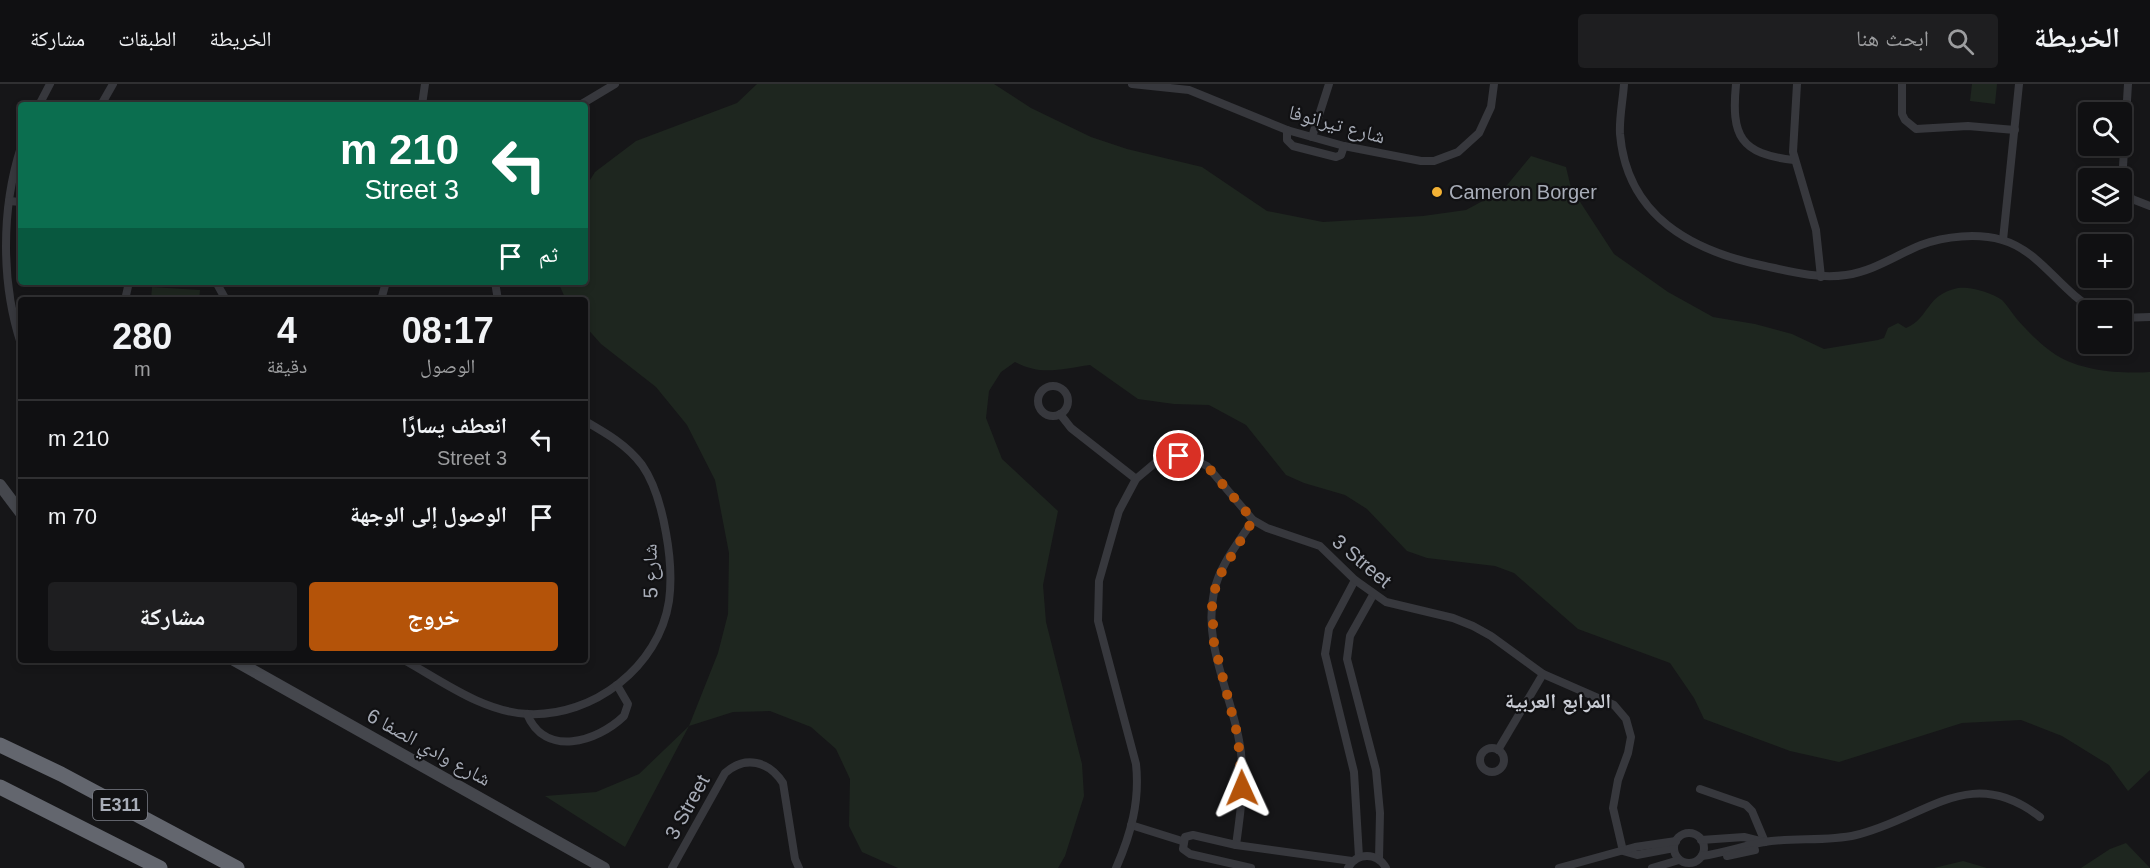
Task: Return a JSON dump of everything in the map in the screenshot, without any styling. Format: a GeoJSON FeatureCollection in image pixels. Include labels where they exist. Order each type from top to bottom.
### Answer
{"type":"FeatureCollection","features":[{"type":"Feature","properties":{"kind":"highway","name":"E311"},"geometry":{"type":"LineString","coordinates":[[0,745],[61,774],[237,868]]}},
{"type":"Feature","properties":{"kind":"highway","name":"E311"},"geometry":{"type":"LineString","coordinates":[[0,787],[160,868]]}},
{"type":"Feature","properties":{"kind":"main road"},"geometry":{"type":"LineString","coordinates":[[0,485],[18,509]]}},
{"type":"Feature","properties":{"kind":"main road","name":"شارع وادي الصفا 6"},"geometry":{"type":"LineString","coordinates":[[243,663],[604,868]]}},
{"type":"Feature","properties":{"kind":"street"},"geometry":{"type":"LineString","coordinates":[[41,102],[50,84]]}},
{"type":"Feature","properties":{"kind":"street"},"geometry":{"type":"LineString","coordinates":[[103,102],[113,84]]}},
{"type":"Feature","properties":{"kind":"street"},"geometry":{"type":"LineString","coordinates":[[422,102],[425,84]]}},
{"type":"Feature","properties":{"kind":"street"},"geometry":{"type":"LineString","coordinates":[[585,102],[615,84]]}},
{"type":"Feature","properties":{"kind":"street","name":"شارع تيرانوفا"},"geometry":{"type":"LineString","coordinates":[[1132,84],[1169,85],[1209,96],[1287,130],[1344,146],[1421,161],[1446,157],[1458,152],[1479,133],[1491,107],[1494,84]]}},
{"type":"Feature","properties":{"kind":"street"},"geometry":{"type":"LineString","coordinates":[[1312,137],[1329,84]]}},
{"type":"Feature","properties":{"kind":"street"},"geometry":{"type":"LineString","coordinates":[[1624,84],[1620,131],[1623,159],[1633,185],[1648,208],[1669,228],[1693,243],[1749,263],[1821,277],[1862,272],[1922,244],[1942,239],[1963,237],[2003,240],[2024,251],[2079,300]]}},
{"type":"Feature","properties":{"kind":"street"},"geometry":{"type":"LineString","coordinates":[[1736,84],[1734,120],[1743,140],[1760,154],[1794,160]]}},
{"type":"Feature","properties":{"kind":"street"},"geometry":{"type":"LineString","coordinates":[[1797,84],[1794,160],[1816,230],[1821,277]]}},
{"type":"Feature","properties":{"kind":"street"},"geometry":{"type":"LineString","coordinates":[[1902,84],[1902,114],[1905,120],[1916,129],[1968,126],[2015,130]]}},
{"type":"Feature","properties":{"kind":"street"},"geometry":{"type":"LineString","coordinates":[[2003,240],[2019,84]]}},
{"type":"Feature","properties":{"kind":"street"},"geometry":{"type":"LineString","coordinates":[[2127,84],[2122,183],[2132,200],[2150,206]]}},
{"type":"Feature","properties":{"kind":"street"},"geometry":{"type":"LineString","coordinates":[[1287,130],[1287,140],[1293,146],[1336,157],[1341,155],[1344,146]]}},
{"type":"Feature","properties":{"kind":"street"},"geometry":{"type":"LineString","coordinates":[[18,160],[9,201],[8,265],[10,297],[18,331]]}},
{"type":"Feature","properties":{"kind":"street"},"geometry":{"type":"LineString","coordinates":[[9,201],[18,202]]}},
{"type":"Feature","properties":{"kind":"street"},"geometry":{"type":"LineString","coordinates":[[2132,318],[2150,317]]}},
{"type":"Feature","properties":{"kind":"street"},"geometry":{"type":"LineString","coordinates":[[1060,414],[1071,428],[1136,479]]}},
{"type":"Feature","properties":{"kind":"street","name":"شارع 5"},"geometry":{"type":"LineString","coordinates":[[410,663],[481,702],[527,714],[574,707],[617,685],[651,648],[665,618],[670,582],[668,544],[661,508],[643,467],[625,447],[588,423]]}},
{"type":"Feature","properties":{"kind":"street","name":"3 Street"},"geometry":{"type":"LineString","coordinates":[[1116,868],[1131,825],[1138,795],[1136,764],[1098,621],[1099,582],[1114,526],[1136,479],[1155,463],[1179,456],[1189,457],[1207,466],[1253,520],[1267,528],[1320,546],[1373,595],[1400,607],[1433,613],[1473,626],[1491,636],[1543,674],[1606,700],[1621,711],[1630,728],[1630,745],[1618,780],[1613,808],[1623,851]]}},
{"type":"Feature","properties":{"kind":"street"},"geometry":{"type":"LineString","coordinates":[[1236,845],[1241,808],[1242,760],[1238,737],[1217,662],[1212,604],[1217,580],[1253,520]]}},
{"type":"Feature","properties":{"kind":"street"},"geometry":{"type":"LineString","coordinates":[[1353,862],[1354,772],[1325,654],[1329,629],[1355,580]]}},
{"type":"Feature","properties":{"kind":"street"},"geometry":{"type":"LineString","coordinates":[[1373,595],[1350,636],[1347,659],[1376,770],[1380,813],[1379,859]]}},
{"type":"Feature","properties":{"kind":"street"},"geometry":{"type":"LineString","coordinates":[[1498,750],[1543,674]]}},
{"type":"Feature","properties":{"kind":"street"},"geometry":{"type":"LineString","coordinates":[[527,714],[535,728],[547,737],[570,742],[585,739],[624,716],[628,704],[617,685]]}},
{"type":"Feature","properties":{"kind":"street","name":"3 Street"},"geometry":{"type":"LineString","coordinates":[[672,868],[725,773],[733,766],[756,762],[777,772],[783,783],[799,868]]}},
{"type":"Feature","properties":{"kind":"street"},"geometry":{"type":"LineString","coordinates":[[1700,789],[1746,805],[1752,811],[1765,842]]}},
{"type":"Feature","properties":{"kind":"street"},"geometry":{"type":"LineString","coordinates":[[1702,856],[1765,842],[1816,841],[1857,835],[1889,824],[1941,800],[1972,793],[1994,794],[2009,798],[2040,817]]}},
{"type":"Feature","properties":{"kind":"street"},"geometry":{"type":"LineString","coordinates":[[1131,825],[1182,841]]}},
{"type":"Feature","properties":{"kind":"street"},"geometry":{"type":"LineString","coordinates":[[1559,868],[1623,851],[1637,855],[1675,844],[1688,833],[1701,840],[1704,846],[1702,856],[1694,865],[1679,860],[1652,868]]}},
{"type":"Feature","properties":{"kind":"street"},"geometry":{"type":"LineString","coordinates":[[1182,841],[1185,837],[1193,835],[1236,845],[1353,862],[1373,856],[1388,868]]}},
{"type":"Feature","properties":{"kind":"street"},"geometry":{"type":"LineString","coordinates":[[1701,840],[1744,837],[1765,842]]}},
{"type":"Feature","properties":{"kind":"street"},"geometry":{"type":"LineString","coordinates":[[1717,838],[1719,854]]}},
{"type":"Feature","properties":{"kind":"street"},"geometry":{"type":"LineString","coordinates":[[1182,841],[1186,852],[1225,866],[1251,868]]}},
{"type":"Feature","properties":{"kind":"street"},"geometry":{"type":"LineString","coordinates":[[1675,844],[1679,860]]}},
{"type":"Feature","properties":{"kind":"shaded area"},"geometry":{"type":"Polygon","coordinates":[[[757,84],[994,84],[1031,108],[1091,137],[1127,149],[1202,167],[1267,211],[1323,222],[1423,216],[1466,210],[1503,190],[1531,156],[1566,167],[1571,188],[1614,254],[1668,292],[1713,317],[1755,324],[1792,334],[1824,349],[1884,338],[1888,328],[1898,323],[1906,328],[1914,324],[1933,301],[1947,291],[1968,288],[1998,297],[2035,338],[2050,351],[2066,360],[2077,365],[2102,370],[2150,372],[2150,770],[2128,791],[2109,765],[2062,736],[2021,720],[1962,723],[1839,762],[1790,751],[1704,719],[1694,698],[1670,663],[1578,629],[1514,573],[1495,566],[1427,558],[1407,551],[1367,509],[1345,495],[1286,475],[1246,425],[1209,405],[1174,404],[1138,399],[1090,365],[1043,370],[1015,362],[1001,372],[989,391],[986,418],[1002,459],[1058,511],[1043,585],[1046,622],[1082,764],[1084,796],[1065,856],[1058,868],[898,868],[862,852],[849,826],[850,779],[836,749],[811,727],[770,711],[733,712],[689,726],[718,653],[728,614],[729,553],[715,480],[687,425],[656,387],[601,344],[588,329],[588,297],[565,297],[559,285],[588,285],[588,183],[595,172],[636,141],[737,103],[757,84]]]}},
{"type":"Feature","properties":{"kind":"shaded area"},"geometry":{"type":"Polygon","coordinates":[[[1972,84],[1997,84],[1995,104],[1970,101],[1972,84]]]}},
{"type":"Feature","properties":{"kind":"shaded area"},"geometry":{"type":"Polygon","coordinates":[[[152,287],[200,290],[199,297],[151,297],[152,287]]]}},
{"type":"Feature","properties":{"kind":"shaded area"},"geometry":{"type":"Polygon","coordinates":[[[689,726],[625,847],[545,796],[596,792],[639,774],[689,726]]]}},
{"type":"Feature","properties":{"kind":"shaded area"},"geometry":{"type":"Polygon","coordinates":[[[2126,843],[2150,868],[2081,868],[2110,849],[2126,843]]]}},
{"type":"Feature","properties":{"kind":"shaded area"},"geometry":{"type":"Polygon","coordinates":[[[1963,861],[1987,868],[1934,868],[1963,861]]]}},
{"type":"Feature","properties":{"kind":"place","name":"Cameron Borger"},"geometry":{"type":"Point","coordinates":[1437,192]}},
{"type":"Feature","properties":{"kind":"district","name":"المرابع العربية"},"geometry":{"type":"Point","coordinates":[1558,700]}},
{"type":"Feature","properties":{"kind":"route"},"geometry":{"type":"LineString","coordinates":[[1179,456],[1198,460],[1207,466],[1253,520],[1217,580],[1212,604],[1217,662],[1241,753],[1242,788]]}}]}
